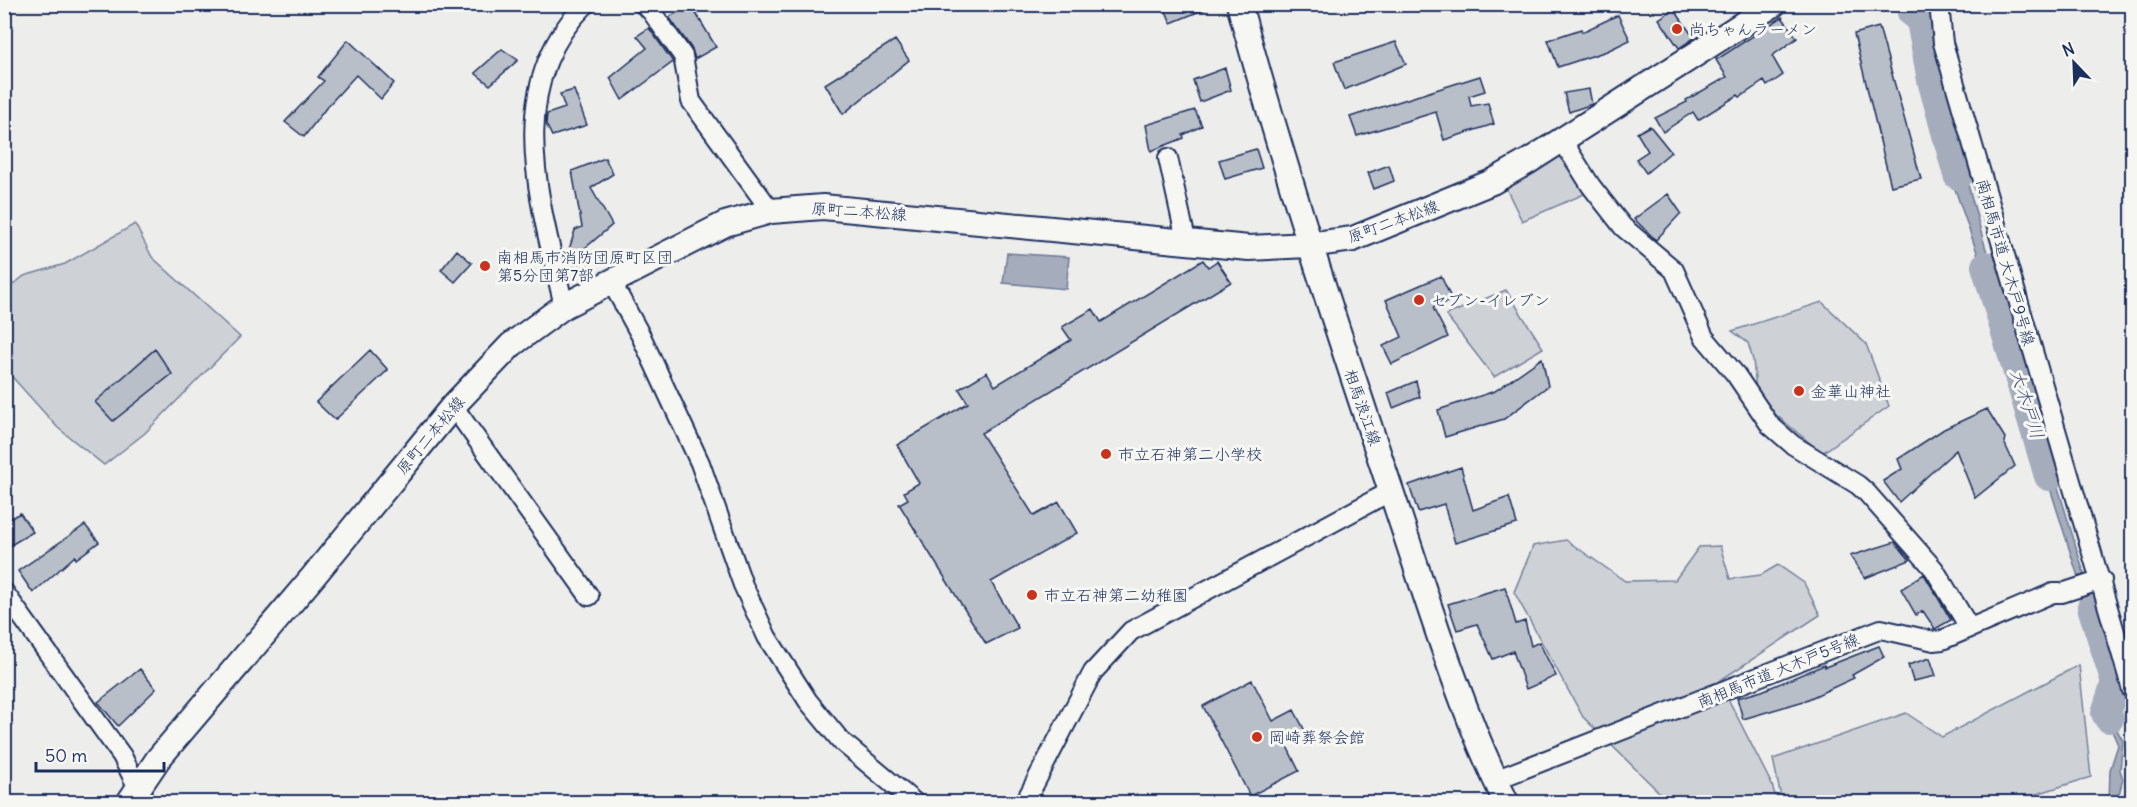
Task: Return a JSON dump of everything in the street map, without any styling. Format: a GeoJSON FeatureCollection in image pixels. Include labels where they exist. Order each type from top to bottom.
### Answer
{"type":"FeatureCollection","features":[{"type":"Feature","properties":{"kind":"main road","name":"相馬浪江線"},"geometry":{"type":"LineString","coordinates":[[1239,4],[1308,245],[1430,611],[1495,780],[1506,802]]}},
{"type":"Feature","properties":{"kind":"main road","name":"原町二本松線"},"geometry":{"type":"LineString","coordinates":[[138,797],[158,759],[312,578],[453,406],[512,345],[564,306],[725,224],[771,211],[845,207],[1117,237],[1186,240],[1249,248],[1308,245],[1353,239],[1492,182],[1562,140],[1774,4]]}},
{"type":"Feature","properties":{"kind":"street"},"geometry":{"type":"LineString","coordinates":[[564,306],[535,158],[532,125],[537,92],[546,60],[562,31],[586,4]]}},
{"type":"Feature","properties":{"kind":"street"},"geometry":{"type":"LineString","coordinates":[[643,4],[651,11],[682,56],[690,100],[771,211]]}},
{"type":"Feature","properties":{"kind":"street","name":"南相馬市道 大木戸9号線"},"geometry":{"type":"LineString","coordinates":[[1939,4],[1940,27],[1946,54],[2102,580],[2127,641],[2133,690]]}},
{"type":"Feature","properties":{"kind":"street"},"geometry":{"type":"LineString","coordinates":[[1562,140],[1591,186],[1623,227],[1674,270],[1704,337],[1736,375],[1770,425],[1793,446],[1858,485],[1875,501],[1934,569],[1968,627]]}},
{"type":"Feature","properties":{"kind":"street"},"geometry":{"type":"LineString","coordinates":[[1168,158],[1186,240]]}},
{"type":"Feature","properties":{"kind":"street"},"geometry":{"type":"LineString","coordinates":[[612,283],[646,346],[700,463],[743,585],[767,637],[808,701],[841,741],[914,802]]}},
{"type":"Feature","properties":{"kind":"street"},"geometry":{"type":"LineString","coordinates":[[453,406],[589,596]]}},
{"type":"Feature","properties":{"kind":"street"},"geometry":{"type":"LineString","coordinates":[[1024,802],[1093,672],[1131,631],[1391,491]]}},
{"type":"Feature","properties":{"kind":"street","name":"南相馬市道 大木戸5号線"},"geometry":{"type":"LineString","coordinates":[[1495,780],[1881,628],[1934,641],[2053,594],[2102,580]]}},
{"type":"Feature","properties":{"kind":"street"},"geometry":{"type":"LineString","coordinates":[[4,592],[122,756],[138,797]]}},
{"type":"Feature","properties":{"kind":"shaded area"},"geometry":{"type":"Polygon","coordinates":[[[1560,154],[1589,192],[1522,221],[1505,186],[1560,154]]]}},
{"type":"Feature","properties":{"kind":"shaded area"},"geometry":{"type":"Polygon","coordinates":[[[135,224],[152,257],[240,337],[145,433],[104,465],[58,428],[5,369],[5,291],[24,276],[65,264],[135,224]]]}},
{"type":"Feature","properties":{"kind":"shaded area"},"geometry":{"type":"Polygon","coordinates":[[[1506,290],[1543,348],[1494,377],[1446,315],[1506,290]]]}},
{"type":"Feature","properties":{"kind":"shaded area"},"geometry":{"type":"Polygon","coordinates":[[[1822,302],[1866,344],[1889,406],[1822,453],[1757,399],[1753,360],[1748,343],[1732,331],[1822,302]]]}},
{"type":"Feature","properties":{"kind":"shaded area"},"geometry":{"type":"Polygon","coordinates":[[[1566,540],[1625,581],[1675,580],[1699,547],[1720,546],[1730,579],[1761,575],[1778,565],[1804,583],[1820,615],[1719,681],[1772,785],[1777,802],[1669,802],[1583,717],[1514,592],[1533,546],[1566,540]]]}},
{"type":"Feature","properties":{"kind":"shaded area"},"geometry":{"type":"Polygon","coordinates":[[[2079,665],[2091,777],[2011,802],[1782,802],[1773,759],[1906,713],[1942,737],[2079,665]]]}},
{"type":"Feature","properties":{"kind":"water"},"geometry":{"type":"Polygon","coordinates":[[[1908,5],[1912,5],[1925,18],[1933,58],[1983,239],[2118,686],[2109,715],[2123,741],[2120,770],[2123,779],[2117,802],[2109,802],[2110,770],[2118,745],[2105,715],[2113,688],[2045,472],[2027,392],[1997,324],[2005,313],[1994,301],[1948,169],[1947,116],[1934,100],[1916,21],[1907,14],[1908,5]]]}},
{"type":"Feature","properties":{"kind":"water"},"geometry":{"type":"Polygon","coordinates":[[[1007,253],[1069,257],[1066,289],[1003,283],[1007,253]]]}},
{"type":"Feature","properties":{"kind":"building"},"geometry":{"type":"Polygon","coordinates":[[[1163,4],[1215,4],[1215,5],[1171,23],[1163,4]]]}},
{"type":"Feature","properties":{"kind":"building"},"geometry":{"type":"Polygon","coordinates":[[[691,5],[716,47],[695,59],[692,49],[669,17],[691,5]]]}},
{"type":"Feature","properties":{"kind":"building","name":"尚ちゃんラーメン"},"geometry":{"type":"Polygon","coordinates":[[[1674,9],[1694,38],[1679,48],[1659,19],[1674,9]]]}},
{"type":"Feature","properties":{"kind":"building"},"geometry":{"type":"Polygon","coordinates":[[[1618,15],[1630,40],[1607,51],[1558,67],[1548,40],[1581,29],[1582,32],[1618,15]]]}},
{"type":"Feature","properties":{"kind":"building"},"geometry":{"type":"Polygon","coordinates":[[[1782,17],[1797,38],[1772,56],[1783,75],[1767,86],[1764,81],[1698,120],[1693,112],[1663,132],[1655,118],[1687,102],[1686,100],[1727,77],[1716,60],[1782,17]]]}},
{"type":"Feature","properties":{"kind":"building"},"geometry":{"type":"Polygon","coordinates":[[[1879,27],[1921,179],[1891,186],[1854,34],[1879,27]]]}},
{"type":"Feature","properties":{"kind":"building"},"geometry":{"type":"Polygon","coordinates":[[[649,28],[673,62],[622,100],[610,78],[647,48],[637,36],[649,28]]]}},
{"type":"Feature","properties":{"kind":"building"},"geometry":{"type":"Polygon","coordinates":[[[348,40],[394,83],[381,99],[356,75],[304,137],[285,122],[324,81],[318,77],[348,40]]]}},
{"type":"Feature","properties":{"kind":"building"},"geometry":{"type":"Polygon","coordinates":[[[895,40],[909,60],[843,114],[825,84],[895,40]]]}},
{"type":"Feature","properties":{"kind":"building"},"geometry":{"type":"Polygon","coordinates":[[[1396,42],[1406,64],[1344,90],[1334,62],[1396,42]]]}},
{"type":"Feature","properties":{"kind":"building"},"geometry":{"type":"Polygon","coordinates":[[[502,49],[518,60],[490,85],[475,73],[502,49]]]}},
{"type":"Feature","properties":{"kind":"building"},"geometry":{"type":"Polygon","coordinates":[[[1225,68],[1231,90],[1200,102],[1193,80],[1225,68]]]}},
{"type":"Feature","properties":{"kind":"building"},"geometry":{"type":"Polygon","coordinates":[[[1480,76],[1485,91],[1469,96],[1471,106],[1488,103],[1494,124],[1444,140],[1436,112],[1357,136],[1350,117],[1480,76]]]}},
{"type":"Feature","properties":{"kind":"building"},"geometry":{"type":"Polygon","coordinates":[[[1589,89],[1592,104],[1569,112],[1564,93],[1589,89]]]}},
{"type":"Feature","properties":{"kind":"building"},"geometry":{"type":"Polygon","coordinates":[[[574,90],[587,125],[552,136],[546,124],[547,114],[565,108],[560,94],[574,90]]]}},
{"type":"Feature","properties":{"kind":"building"},"geometry":{"type":"Polygon","coordinates":[[[1195,110],[1202,126],[1183,135],[1184,138],[1151,151],[1146,125],[1195,110]]]}},
{"type":"Feature","properties":{"kind":"building"},"geometry":{"type":"Polygon","coordinates":[[[1650,126],[1671,152],[1646,173],[1636,159],[1648,151],[1637,133],[1650,126]]]}},
{"type":"Feature","properties":{"kind":"building"},"geometry":{"type":"Polygon","coordinates":[[[1256,149],[1262,168],[1225,179],[1219,160],[1256,149]]]}},
{"type":"Feature","properties":{"kind":"building"},"geometry":{"type":"Polygon","coordinates":[[[605,158],[613,174],[591,188],[612,225],[584,249],[594,270],[580,274],[572,259],[565,263],[575,230],[582,227],[572,171],[605,158]]]}},
{"type":"Feature","properties":{"kind":"building"},"geometry":{"type":"Polygon","coordinates":[[[1389,165],[1394,181],[1374,189],[1368,173],[1389,165]]]}},
{"type":"Feature","properties":{"kind":"building"},"geometry":{"type":"Polygon","coordinates":[[[1668,194],[1681,213],[1656,240],[1634,219],[1668,194]]]}},
{"type":"Feature","properties":{"kind":"building"},"geometry":{"type":"Polygon","coordinates":[[[457,250],[472,263],[455,282],[441,270],[457,250]]]}},
{"type":"Feature","properties":{"kind":"building"},"geometry":{"type":"Polygon","coordinates":[[[1203,260],[1208,267],[1217,261],[1231,282],[981,433],[1034,516],[1059,502],[1077,533],[991,582],[1018,628],[986,644],[899,504],[908,499],[904,492],[919,483],[897,445],[968,403],[959,389],[987,372],[995,386],[1071,340],[1062,327],[1093,309],[1101,322],[1203,260]]]}},
{"type":"Feature","properties":{"kind":"building"},"geometry":{"type":"Polygon","coordinates":[[[1441,276],[1452,300],[1433,308],[1448,337],[1392,364],[1383,346],[1402,337],[1386,300],[1441,276]]]}},
{"type":"Feature","properties":{"kind":"building"},"geometry":{"type":"Polygon","coordinates":[[[155,349],[172,374],[113,421],[95,402],[155,349]]]}},
{"type":"Feature","properties":{"kind":"building"},"geometry":{"type":"Polygon","coordinates":[[[370,350],[388,370],[335,420],[316,402],[370,350]]]}},
{"type":"Feature","properties":{"kind":"building"},"geometry":{"type":"Polygon","coordinates":[[[1542,358],[1548,386],[1504,419],[1445,437],[1438,410],[1495,391],[1542,358]]]}},
{"type":"Feature","properties":{"kind":"building"},"geometry":{"type":"Polygon","coordinates":[[[1416,381],[1420,397],[1393,408],[1388,393],[1416,381]]]}},
{"type":"Feature","properties":{"kind":"building"},"geometry":{"type":"Polygon","coordinates":[[[1987,409],[2005,438],[2004,442],[2015,466],[1975,498],[1956,450],[1899,502],[1883,481],[1902,469],[1898,459],[1944,429],[1987,409]]]}},
{"type":"Feature","properties":{"kind":"building"},"geometry":{"type":"Polygon","coordinates":[[[1461,467],[1473,510],[1509,497],[1517,524],[1455,543],[1444,504],[1418,512],[1409,485],[1461,467]]]}},
{"type":"Feature","properties":{"kind":"building"},"geometry":{"type":"Polygon","coordinates":[[[20,513],[33,532],[4,549],[4,522],[20,513]]]}},
{"type":"Feature","properties":{"kind":"building"},"geometry":{"type":"Polygon","coordinates":[[[85,525],[99,542],[76,559],[75,556],[33,593],[18,571],[85,525]]]}},
{"type":"Feature","properties":{"kind":"building"},"geometry":{"type":"Polygon","coordinates":[[[1895,542],[1910,560],[1865,578],[1850,556],[1895,542]]]}},
{"type":"Feature","properties":{"kind":"building"},"geometry":{"type":"Polygon","coordinates":[[[1924,574],[1951,620],[1935,629],[1923,611],[1916,615],[1901,589],[1924,574]]]}},
{"type":"Feature","properties":{"kind":"building"},"geometry":{"type":"Polygon","coordinates":[[[1505,587],[1516,624],[1525,621],[1531,646],[1539,642],[1556,676],[1526,689],[1513,651],[1493,659],[1477,624],[1457,630],[1448,604],[1505,587]]]}},
{"type":"Feature","properties":{"kind":"building"},"geometry":{"type":"Polygon","coordinates":[[[1879,646],[1884,657],[1852,675],[1854,678],[1804,701],[1743,719],[1737,698],[1762,691],[1824,665],[1825,667],[1879,646]]]}},
{"type":"Feature","properties":{"kind":"building"},"geometry":{"type":"Polygon","coordinates":[[[1930,658],[1936,676],[1913,681],[1908,665],[1930,658]]]}},
{"type":"Feature","properties":{"kind":"building"},"geometry":{"type":"Polygon","coordinates":[[[140,669],[156,689],[118,726],[98,702],[140,669]]]}},
{"type":"Feature","properties":{"kind":"building","name":"岡崎葬祭会館"},"geometry":{"type":"Polygon","coordinates":[[[1252,680],[1273,721],[1294,710],[1305,731],[1285,742],[1299,771],[1250,796],[1203,706],[1252,680]]]}},
{"type":"Feature","properties":{"kind":"waterway","name":"大木戸川"},"geometry":{"type":"LineString","coordinates":[[1912,4],[1912,12],[1921,21],[1932,80],[1958,175]]}},
{"type":"Feature","properties":{"kind":"waterway","name":"大木戸川"},"geometry":{"type":"LineString","coordinates":[[1986,266],[2049,476]]}},
{"type":"Feature","properties":{"kind":"waterway","name":"大木戸川"},"geometry":{"type":"LineString","coordinates":[[2092,607],[2116,682],[2106,713],[2109,718]]}},
{"type":"Feature","properties":{"kind":"place","name":"尚ちゃんラーメン"},"geometry":{"type":"Point","coordinates":[1677,29]}},
{"type":"Feature","properties":{"kind":"place","name":"南相馬市消防団原町区団 第5分団第7部"},"geometry":{"type":"Point","coordinates":[485,266]}},
{"type":"Feature","properties":{"kind":"place","name":"セブン-イレブン"},"geometry":{"type":"Point","coordinates":[1419,300]}},
{"type":"Feature","properties":{"kind":"place","name":"金華山神社"},"geometry":{"type":"Point","coordinates":[1799,391]}},
{"type":"Feature","properties":{"kind":"place","name":"市立石神第二小学校"},"geometry":{"type":"Point","coordinates":[1106,454]}},
{"type":"Feature","properties":{"kind":"place","name":"市立石神第二幼稚園"},"geometry":{"type":"Point","coordinates":[1032,595]}},
{"type":"Feature","properties":{"kind":"place","name":"岡崎葬祭会館"},"geometry":{"type":"Point","coordinates":[1257,737]}}]}
